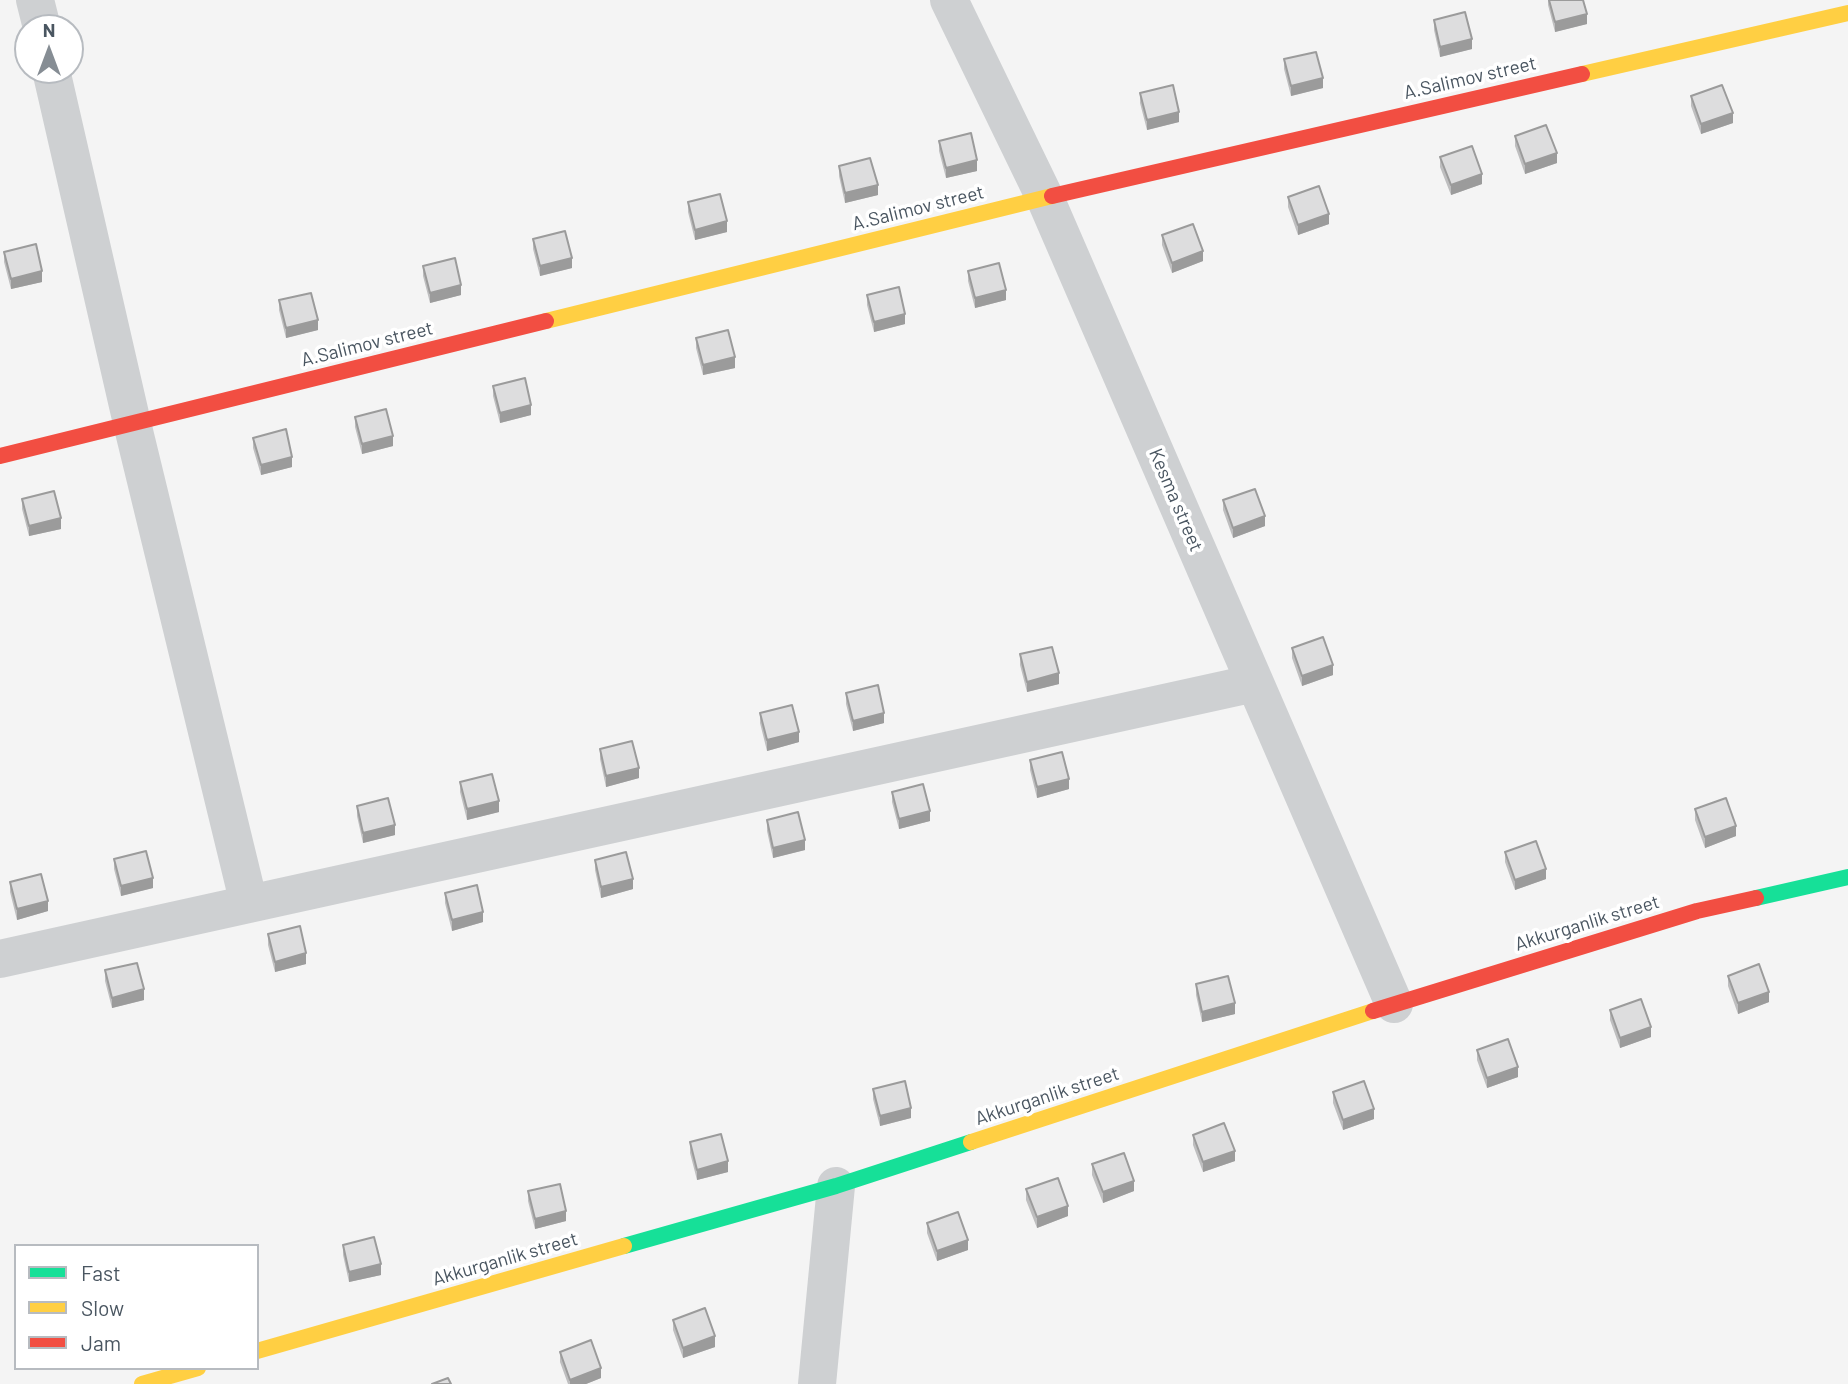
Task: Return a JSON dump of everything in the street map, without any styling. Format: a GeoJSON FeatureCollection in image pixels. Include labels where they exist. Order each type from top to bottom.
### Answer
{"type":"FeatureCollection","features":[{"type":"Feature","properties":{"kind":"street","name":"Kesma street"},"geometry":{"type":"LineString","coordinates":[[949,0],[1045,198],[1394,1004]]}},
{"type":"Feature","properties":{"kind":"street","name":"A.Salimov street"},"geometry":{"type":"LineString","coordinates":[[0,456],[1045,198],[1848,13]]}},
{"type":"Feature","properties":{"kind":"street"},"geometry":{"type":"LineString","coordinates":[[54,84],[132,424],[249,904]]}},
{"type":"Feature","properties":{"kind":"street"},"geometry":{"type":"LineString","coordinates":[[0,960],[1255,683]]}},
{"type":"Feature","properties":{"kind":"street","name":"Akkurganlik street"},"geometry":{"type":"LineString","coordinates":[[259,1350],[836,1186],[1394,1004],[1697,911],[1848,877]]}},
{"type":"Feature","properties":{"kind":"street"},"geometry":{"type":"LineString","coordinates":[[817,1384],[836,1186]]}},
{"type":"Feature","properties":{"kind":"street"},"geometry":{"type":"LineString","coordinates":[[142,1384],[191,1370]]}},
{"type":"Feature","properties":{"kind":"building"},"geometry":{"type":"Polygon","coordinates":[[[1549,0],[1583,0],[1587,14],[1555,22],[1549,0]]]}},
{"type":"Feature","properties":{"kind":"building"},"geometry":{"type":"Polygon","coordinates":[[[1465,12],[1472,39],[1440,47],[1434,20],[1465,12]]]}},
{"type":"Feature","properties":{"kind":"building"},"geometry":{"type":"Polygon","coordinates":[[[1316,52],[1323,78],[1291,86],[1284,59],[1316,52]]]}},
{"type":"Feature","properties":{"kind":"building"},"geometry":{"type":"Polygon","coordinates":[[[1173,85],[1179,112],[1147,120],[1140,93],[1173,85]]]}},
{"type":"Feature","properties":{"kind":"building"},"geometry":{"type":"Polygon","coordinates":[[[1722,85],[1733,113],[1701,124],[1691,96],[1722,85]]]}},
{"type":"Feature","properties":{"kind":"building"},"geometry":{"type":"Polygon","coordinates":[[[1546,125],[1557,153],[1525,164],[1515,136],[1546,125]]]}},
{"type":"Feature","properties":{"kind":"building"},"geometry":{"type":"Polygon","coordinates":[[[971,133],[977,160],[946,168],[939,141],[971,133]]]}},
{"type":"Feature","properties":{"kind":"building"},"geometry":{"type":"Polygon","coordinates":[[[1472,146],[1482,174],[1451,185],[1440,157],[1472,146]]]}},
{"type":"Feature","properties":{"kind":"building"},"geometry":{"type":"Polygon","coordinates":[[[870,158],[878,185],[845,193],[839,166],[870,158]]]}},
{"type":"Feature","properties":{"kind":"building"},"geometry":{"type":"Polygon","coordinates":[[[1319,186],[1329,214],[1298,225],[1288,197],[1319,186]]]}},
{"type":"Feature","properties":{"kind":"building"},"geometry":{"type":"Polygon","coordinates":[[[720,194],[727,221],[695,230],[688,202],[720,194]]]}},
{"type":"Feature","properties":{"kind":"building"},"geometry":{"type":"Polygon","coordinates":[[[1193,224],[1203,251],[1172,263],[1162,235],[1193,224]]]}},
{"type":"Feature","properties":{"kind":"building"},"geometry":{"type":"Polygon","coordinates":[[[565,231],[572,258],[540,266],[533,239],[565,231]]]}},
{"type":"Feature","properties":{"kind":"building"},"geometry":{"type":"Polygon","coordinates":[[[36,244],[42,271],[11,279],[4,252],[36,244]]]}},
{"type":"Feature","properties":{"kind":"building"},"geometry":{"type":"Polygon","coordinates":[[[455,258],[461,285],[430,293],[423,266],[455,258]]]}},
{"type":"Feature","properties":{"kind":"building"},"geometry":{"type":"Polygon","coordinates":[[[999,263],[1006,290],[975,298],[968,271],[999,263]]]}},
{"type":"Feature","properties":{"kind":"building"},"geometry":{"type":"Polygon","coordinates":[[[899,287],[905,314],[874,322],[867,295],[899,287]]]}},
{"type":"Feature","properties":{"kind":"building"},"geometry":{"type":"Polygon","coordinates":[[[311,293],[318,320],[286,328],[279,300],[311,293]]]}},
{"type":"Feature","properties":{"kind":"building"},"geometry":{"type":"Polygon","coordinates":[[[728,330],[735,357],[703,365],[696,338],[728,330]]]}},
{"type":"Feature","properties":{"kind":"building"},"geometry":{"type":"Polygon","coordinates":[[[525,378],[531,405],[500,413],[493,386],[525,378]]]}},
{"type":"Feature","properties":{"kind":"building"},"geometry":{"type":"Polygon","coordinates":[[[386,409],[393,436],[362,444],[355,417],[386,409]]]}},
{"type":"Feature","properties":{"kind":"building"},"geometry":{"type":"Polygon","coordinates":[[[286,429],[292,457],[261,465],[253,438],[286,429]]]}},
{"type":"Feature","properties":{"kind":"building"},"geometry":{"type":"Polygon","coordinates":[[[1255,489],[1265,516],[1233,528],[1223,500],[1255,489]]]}},
{"type":"Feature","properties":{"kind":"building"},"geometry":{"type":"Polygon","coordinates":[[[54,491],[61,518],[29,526],[22,499],[54,491]]]}},
{"type":"Feature","properties":{"kind":"building"},"geometry":{"type":"Polygon","coordinates":[[[1323,637],[1333,665],[1302,676],[1292,648],[1323,637]]]}},
{"type":"Feature","properties":{"kind":"building"},"geometry":{"type":"Polygon","coordinates":[[[1052,647],[1059,673],[1027,682],[1020,654],[1052,647]]]}},
{"type":"Feature","properties":{"kind":"building"},"geometry":{"type":"Polygon","coordinates":[[[878,685],[884,713],[853,721],[846,693],[878,685]]]}},
{"type":"Feature","properties":{"kind":"building"},"geometry":{"type":"Polygon","coordinates":[[[792,705],[799,732],[767,740],[760,713],[792,705]]]}},
{"type":"Feature","properties":{"kind":"building"},"geometry":{"type":"Polygon","coordinates":[[[632,741],[639,768],[606,776],[600,749],[632,741]]]}},
{"type":"Feature","properties":{"kind":"building"},"geometry":{"type":"Polygon","coordinates":[[[1062,752],[1069,779],[1037,787],[1030,760],[1062,752]]]}},
{"type":"Feature","properties":{"kind":"building"},"geometry":{"type":"Polygon","coordinates":[[[492,774],[499,801],[467,809],[460,782],[492,774]]]}},
{"type":"Feature","properties":{"kind":"building"},"geometry":{"type":"Polygon","coordinates":[[[923,784],[930,811],[899,819],[892,792],[923,784]]]}},
{"type":"Feature","properties":{"kind":"building"},"geometry":{"type":"Polygon","coordinates":[[[388,798],[395,825],[363,833],[357,806],[388,798]]]}},
{"type":"Feature","properties":{"kind":"building"},"geometry":{"type":"Polygon","coordinates":[[[1726,798],[1736,826],[1705,837],[1695,809],[1726,798]]]}},
{"type":"Feature","properties":{"kind":"building"},"geometry":{"type":"Polygon","coordinates":[[[798,812],[805,840],[773,848],[767,820],[798,812]]]}},
{"type":"Feature","properties":{"kind":"building"},"geometry":{"type":"Polygon","coordinates":[[[1536,841],[1546,869],[1515,880],[1505,852],[1536,841]]]}},
{"type":"Feature","properties":{"kind":"building"},"geometry":{"type":"Polygon","coordinates":[[[146,851],[153,878],[121,886],[114,859],[146,851]]]}},
{"type":"Feature","properties":{"kind":"building"},"geometry":{"type":"Polygon","coordinates":[[[626,852],[633,879],[601,887],[595,860],[626,852]]]}},
{"type":"Feature","properties":{"kind":"building"},"geometry":{"type":"Polygon","coordinates":[[[41,874],[48,901],[17,909],[10,882],[41,874]]]}},
{"type":"Feature","properties":{"kind":"building"},"geometry":{"type":"Polygon","coordinates":[[[477,885],[483,912],[452,920],[445,893],[477,885]]]}},
{"type":"Feature","properties":{"kind":"building"},"geometry":{"type":"Polygon","coordinates":[[[300,926],[306,953],[275,962],[268,934],[300,926]]]}},
{"type":"Feature","properties":{"kind":"building"},"geometry":{"type":"Polygon","coordinates":[[[137,963],[144,989],[112,998],[105,970],[137,963]]]}},
{"type":"Feature","properties":{"kind":"building"},"geometry":{"type":"Polygon","coordinates":[[[1759,964],[1769,992],[1738,1003],[1728,976],[1759,964]]]}},
{"type":"Feature","properties":{"kind":"building"},"geometry":{"type":"Polygon","coordinates":[[[1228,976],[1235,1003],[1202,1012],[1196,984],[1228,976]]]}},
{"type":"Feature","properties":{"kind":"building"},"geometry":{"type":"Polygon","coordinates":[[[1641,999],[1651,1027],[1620,1038],[1610,1010],[1641,999]]]}},
{"type":"Feature","properties":{"kind":"building"},"geometry":{"type":"Polygon","coordinates":[[[1508,1039],[1518,1067],[1487,1078],[1477,1050],[1508,1039]]]}},
{"type":"Feature","properties":{"kind":"building"},"geometry":{"type":"Polygon","coordinates":[[[905,1081],[911,1108],[880,1116],[873,1089],[905,1081]]]}},
{"type":"Feature","properties":{"kind":"building"},"geometry":{"type":"Polygon","coordinates":[[[1364,1081],[1374,1109],[1343,1120],[1333,1092],[1364,1081]]]}},
{"type":"Feature","properties":{"kind":"building"},"geometry":{"type":"Polygon","coordinates":[[[1224,1123],[1235,1151],[1203,1162],[1193,1135],[1224,1123]]]}},
{"type":"Feature","properties":{"kind":"building"},"geometry":{"type":"Polygon","coordinates":[[[721,1134],[728,1161],[697,1170],[690,1142],[721,1134]]]}},
{"type":"Feature","properties":{"kind":"building"},"geometry":{"type":"Polygon","coordinates":[[[1124,1153],[1134,1181],[1103,1192],[1092,1164],[1124,1153]]]}},
{"type":"Feature","properties":{"kind":"building"},"geometry":{"type":"Polygon","coordinates":[[[1058,1178],[1068,1206],[1037,1217],[1026,1189],[1058,1178]]]}},
{"type":"Feature","properties":{"kind":"building"},"geometry":{"type":"Polygon","coordinates":[[[560,1184],[566,1211],[535,1219],[528,1191],[560,1184]]]}},
{"type":"Feature","properties":{"kind":"building"},"geometry":{"type":"Polygon","coordinates":[[[958,1212],[968,1240],[937,1251],[927,1223],[958,1212]]]}},
{"type":"Feature","properties":{"kind":"building"},"geometry":{"type":"Polygon","coordinates":[[[374,1237],[381,1264],[349,1272],[343,1245],[374,1237]]]}},
{"type":"Feature","properties":{"kind":"building"},"geometry":{"type":"Polygon","coordinates":[[[705,1308],[715,1336],[683,1348],[673,1320],[705,1308]]]}},
{"type":"Feature","properties":{"kind":"building"},"geometry":{"type":"Polygon","coordinates":[[[591,1340],[601,1368],[570,1380],[560,1352],[591,1340]]]}},
{"type":"Feature","properties":{"kind":"building"},"geometry":{"type":"Polygon","coordinates":[[[448,1378],[451,1384],[432,1384],[448,1378]]]}},
{"type":"Feature","properties":{"kind":"traffic: fast"},"geometry":{"type":"LineString","coordinates":[[1756,898],[1848,877]]}},
{"type":"Feature","properties":{"kind":"traffic: fast"},"geometry":{"type":"LineString","coordinates":[[624,1246],[836,1186],[971,1142]]}},
{"type":"Feature","properties":{"kind":"traffic: slow"},"geometry":{"type":"LineString","coordinates":[[1582,74],[1848,13]]}},
{"type":"Feature","properties":{"kind":"traffic: slow"},"geometry":{"type":"LineString","coordinates":[[546,321],[1052,196]]}},
{"type":"Feature","properties":{"kind":"traffic: slow"},"geometry":{"type":"LineString","coordinates":[[971,1142],[1373,1011]]}},
{"type":"Feature","properties":{"kind":"traffic: slow"},"geometry":{"type":"LineString","coordinates":[[259,1350],[624,1246]]}},
{"type":"Feature","properties":{"kind":"traffic: slow"},"geometry":{"type":"LineString","coordinates":[[142,1384],[191,1370]]}},
{"type":"Feature","properties":{"kind":"traffic: jam"},"geometry":{"type":"LineString","coordinates":[[1052,196],[1582,74]]}},
{"type":"Feature","properties":{"kind":"traffic: jam"},"geometry":{"type":"LineString","coordinates":[[0,456],[546,321]]}},
{"type":"Feature","properties":{"kind":"traffic: jam"},"geometry":{"type":"LineString","coordinates":[[1373,1011],[1697,911],[1756,898]]}}]}
